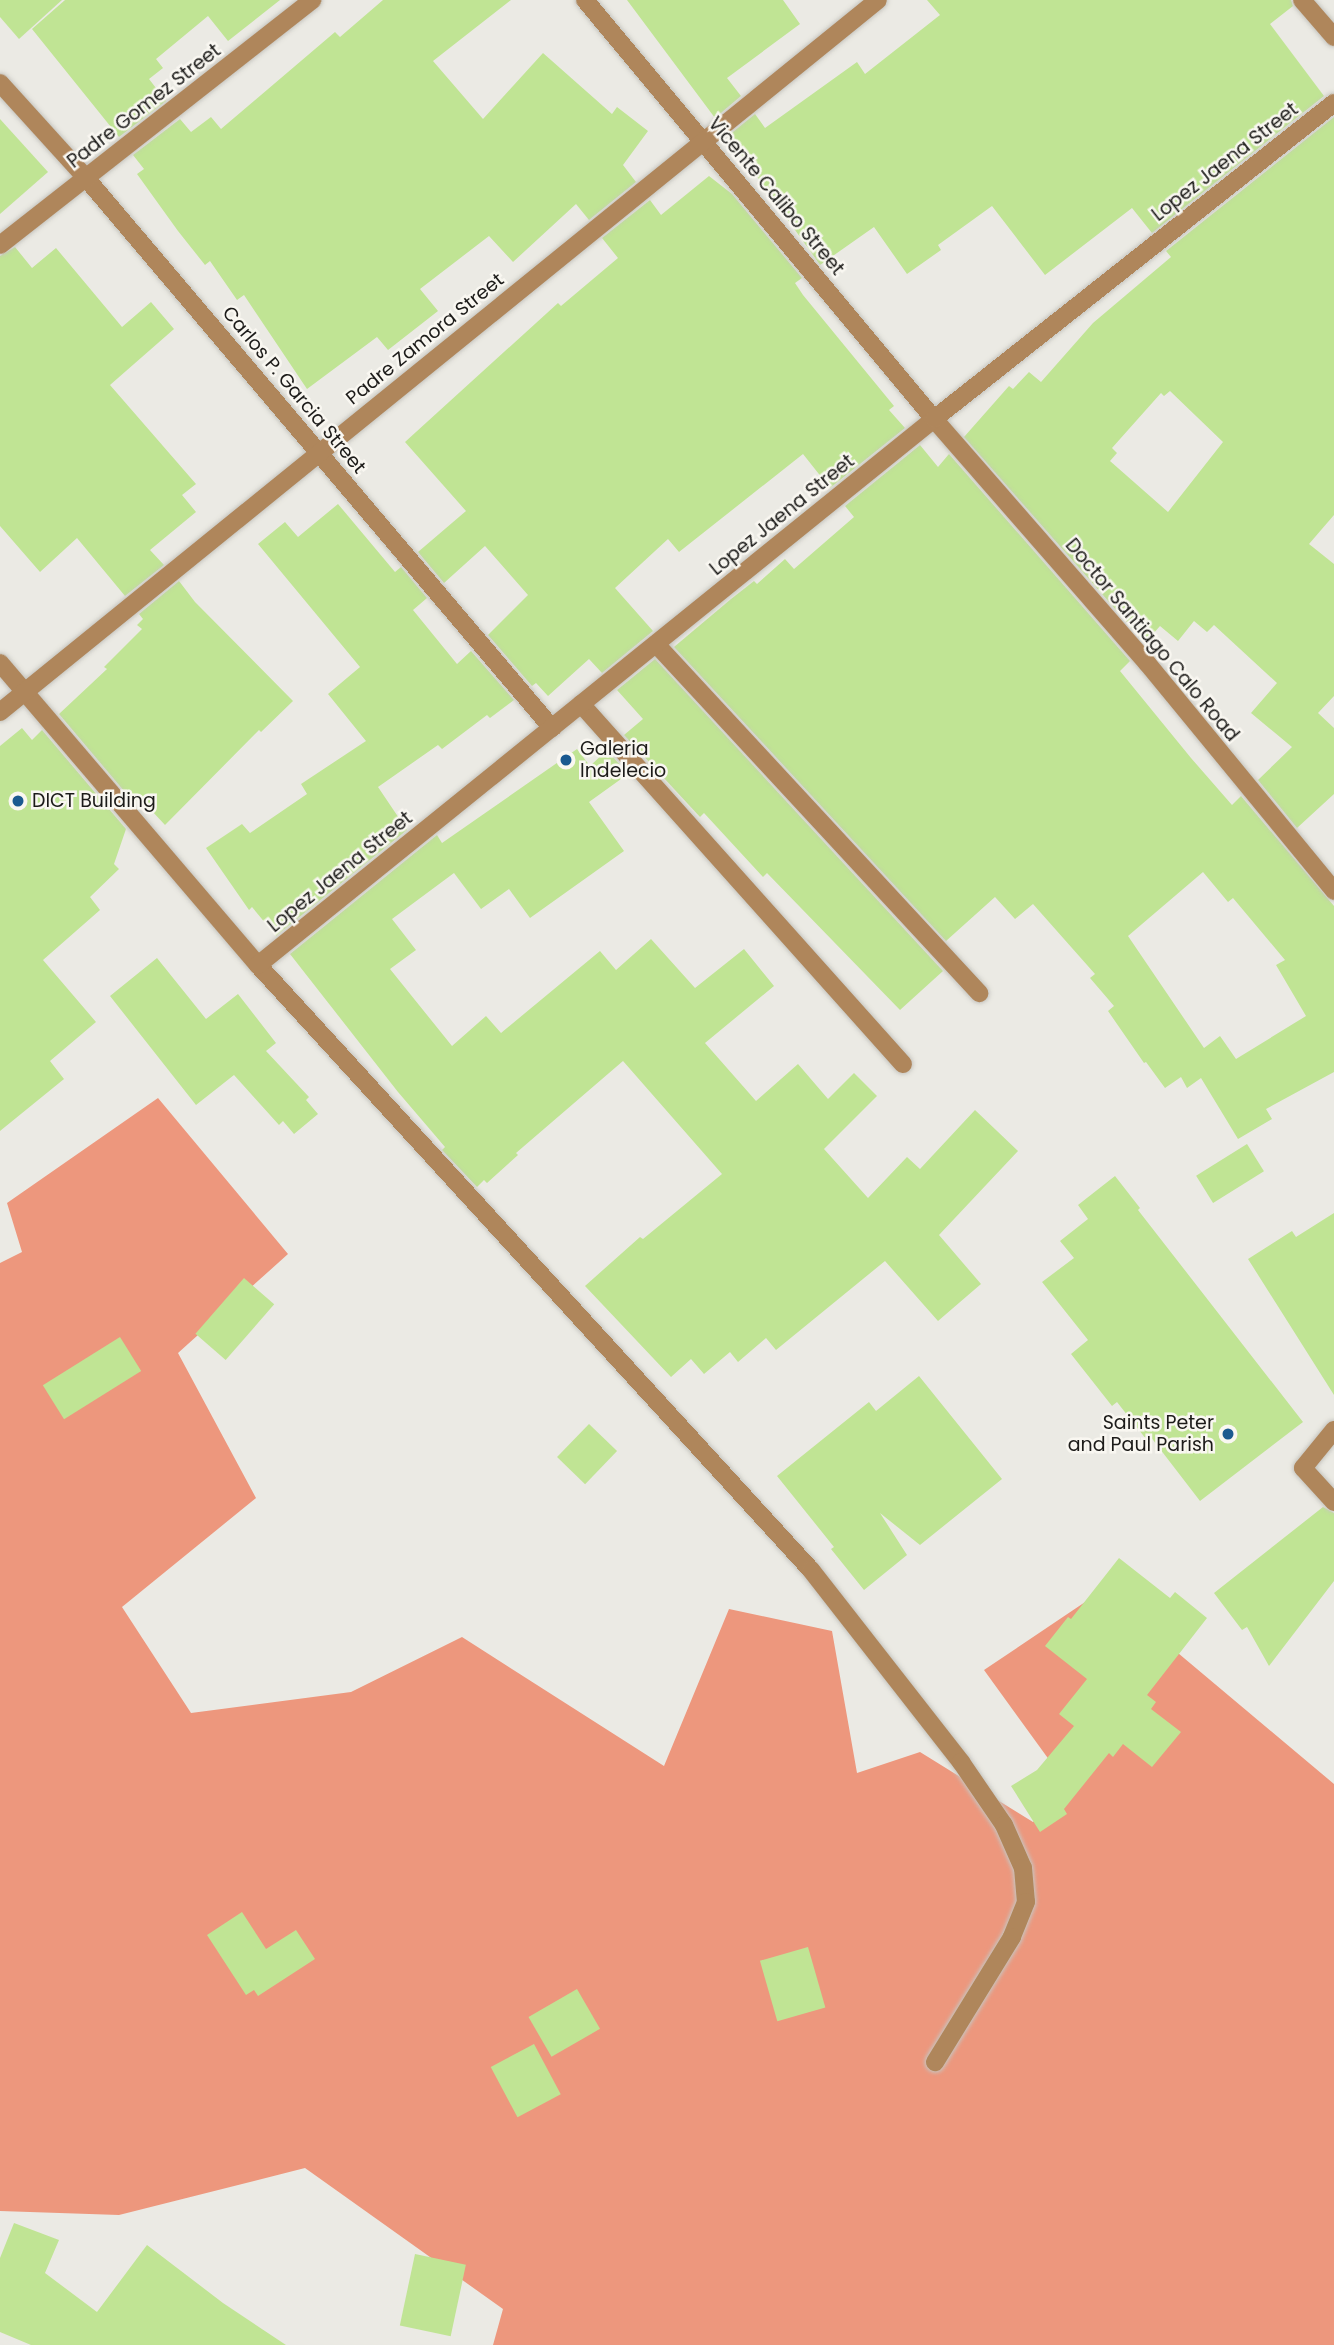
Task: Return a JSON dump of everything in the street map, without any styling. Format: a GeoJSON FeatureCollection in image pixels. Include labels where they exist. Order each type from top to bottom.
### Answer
{"type":"FeatureCollection","features":[{"type":"Feature","properties":{"kind":"street","name":"Padre Gomez Street"},"geometry":{"type":"LineString","coordinates":[[0,245],[313,0]]}},
{"type":"Feature","properties":{"kind":"street","name":"Vicente Calibo Street"},"geometry":{"type":"LineString","coordinates":[[585,0],[934,419]]}},
{"type":"Feature","properties":{"kind":"street","name":"Padre Zamora Street"},"geometry":{"type":"LineString","coordinates":[[0,712],[877,0]]}},
{"type":"Feature","properties":{"kind":"street"},"geometry":{"type":"LineString","coordinates":[[1303,0],[1334,37]]}},
{"type":"Feature","properties":{"kind":"street","name":"Carlos P. Garcia Street"},"geometry":{"type":"LineString","coordinates":[[0,83],[86,178],[552,728]]}},
{"type":"Feature","properties":{"kind":"street","name":"Lopez Jaena Street"},"geometry":{"type":"LineString","coordinates":[[258,965],[934,419],[1334,103]]}},
{"type":"Feature","properties":{"kind":"street","name":"Doctor Santiago Calo Road"},"geometry":{"type":"LineString","coordinates":[[934,419],[1147,663],[1334,891]]}},
{"type":"Feature","properties":{"kind":"street"},"geometry":{"type":"LineString","coordinates":[[656,644],[979,993]]}},
{"type":"Feature","properties":{"kind":"street"},"geometry":{"type":"LineString","coordinates":[[0,663],[258,965],[811,1570],[961,1762],[1004,1825],[1023,1868],[1026,1902],[1012,1937],[934,2062]]}},
{"type":"Feature","properties":{"kind":"street"},"geometry":{"type":"LineString","coordinates":[[581,704],[903,1064]]}},
{"type":"Feature","properties":{"kind":"street"},"geometry":{"type":"LineString","coordinates":[[1334,1430],[1303,1468],[1334,1502]]}},
{"type":"Feature","properties":{"kind":"shaded area"},"geometry":{"type":"Polygon","coordinates":[[[158,1098],[288,1254],[178,1353],[256,1498],[122,1607],[191,1713],[351,1692],[462,1637],[664,1766],[729,1609],[832,1631],[857,1773],[920,1752],[1033,1822],[1071,1790],[984,1670],[1103,1590],[1334,1784],[1334,2345],[493,2345],[503,2309],[305,2168],[119,2215],[0,2211],[0,1263],[22,1252],[7,1203],[158,1098]]]}},
{"type":"Feature","properties":{"kind":"building"},"geometry":{"type":"Polygon","coordinates":[[[0,0],[62,0],[19,39],[0,17],[0,0]]]}},
{"type":"Feature","properties":{"kind":"building"},"geometry":{"type":"Polygon","coordinates":[[[65,0],[280,0],[228,41],[208,16],[156,59],[163,68],[149,79],[166,101],[119,137],[32,29],[65,0]]]}},
{"type":"Feature","properties":{"kind":"building"},"geometry":{"type":"Polygon","coordinates":[[[383,0],[511,0],[433,61],[483,119],[543,53],[612,114],[617,107],[648,131],[623,165],[636,182],[589,220],[576,204],[513,262],[489,236],[420,289],[438,311],[388,350],[377,337],[307,389],[244,295],[237,300],[210,261],[205,265],[178,231],[137,174],[144,169],[133,155],[180,119],[191,132],[211,117],[221,129],[335,32],[340,37],[383,0]]]}},
{"type":"Feature","properties":{"kind":"building"},"geometry":{"type":"Polygon","coordinates":[[[627,0],[783,0],[800,24],[727,78],[741,96],[715,118],[627,0]]]}},
{"type":"Feature","properties":{"kind":"building"},"geometry":{"type":"Polygon","coordinates":[[[927,0],[1291,0],[1293,6],[1270,24],[1324,96],[1152,233],[1132,208],[1045,275],[992,206],[938,245],[941,250],[907,274],[874,227],[820,265],[728,136],[755,114],[765,128],[857,62],[865,74],[940,15],[927,0]]]}},
{"type":"Feature","properties":{"kind":"building"},"geometry":{"type":"Polygon","coordinates":[[[1334,117],[1334,515],[1309,544],[1334,564],[1334,696],[1318,713],[1334,728],[1334,794],[1297,828],[1258,780],[1292,747],[1251,713],[1277,683],[1214,625],[1207,632],[1194,621],[1178,641],[1160,626],[1145,643],[964,437],[1009,386],[1013,389],[1029,372],[1041,382],[1093,323],[1171,257],[1166,251],[1334,117]],[[1170,391],[1164,396],[1161,393],[1112,448],[1117,453],[1110,461],[1168,512],[1223,442],[1170,391]]]}},
{"type":"Feature","properties":{"kind":"building"},"geometry":{"type":"Polygon","coordinates":[[[0,119],[48,172],[0,214],[0,119]]]}},
{"type":"Feature","properties":{"kind":"building"},"geometry":{"type":"Polygon","coordinates":[[[709,176],[732,194],[802,278],[795,283],[803,295],[894,406],[889,410],[905,428],[830,488],[803,454],[679,552],[668,539],[615,588],[653,631],[602,673],[589,659],[548,696],[536,683],[532,686],[488,635],[528,595],[485,546],[444,583],[418,552],[466,511],[405,442],[558,303],[561,306],[618,258],[602,238],[650,200],[661,215],[709,176]]]}},
{"type":"Feature","properties":{"kind":"building"},"geometry":{"type":"Polygon","coordinates":[[[15,247],[32,268],[56,248],[122,327],[151,302],[174,329],[110,385],[196,484],[182,495],[196,512],[150,550],[164,565],[125,596],[77,538],[40,572],[0,526],[0,256],[15,247]]]}},
{"type":"Feature","properties":{"kind":"building"},"geometry":{"type":"Polygon","coordinates":[[[920,445],[938,467],[949,454],[1130,661],[1120,671],[1191,758],[1232,805],[1241,796],[1334,906],[1334,1072],[1266,1109],[1272,1119],[1238,1139],[1201,1078],[1187,1088],[1181,1077],[1165,1088],[1108,1011],[1114,1006],[1090,978],[1095,974],[1033,904],[1015,919],[995,897],[946,941],[674,647],[731,599],[754,581],[757,584],[785,559],[794,569],[854,517],[845,506],[920,445]],[[1203,872],[1128,936],[1204,1048],[1220,1036],[1236,1059],[1306,1016],[1276,965],[1285,960],[1233,898],[1228,902],[1203,872]]]}},
{"type":"Feature","properties":{"kind":"building"},"geometry":{"type":"Polygon","coordinates":[[[338,504],[395,572],[401,567],[427,598],[413,610],[457,664],[471,651],[514,700],[490,718],[487,715],[442,749],[438,745],[378,787],[407,830],[276,936],[252,907],[249,910],[206,848],[242,824],[250,833],[307,794],[301,784],[366,741],[328,694],[360,667],[258,544],[285,522],[298,537],[338,504]]]}},
{"type":"Feature","properties":{"kind":"building"},"geometry":{"type":"Polygon","coordinates":[[[179,581],[195,602],[293,701],[261,732],[259,730],[165,825],[138,796],[135,804],[59,714],[107,669],[104,667],[142,629],[137,625],[143,619],[139,614],[179,581]]]}},
{"type":"Feature","properties":{"kind":"building"},"geometry":{"type":"Polygon","coordinates":[[[655,659],[943,971],[900,1010],[767,873],[763,877],[704,813],[700,817],[624,735],[643,719],[617,690],[655,659]]]}},
{"type":"Feature","properties":{"kind":"building"},"geometry":{"type":"Polygon","coordinates":[[[22,728],[32,740],[42,730],[126,829],[114,864],[119,869],[90,897],[100,910],[43,960],[96,1022],[50,1061],[64,1079],[0,1131],[0,746],[22,728]]]}},
{"type":"Feature","properties":{"kind":"building"},"geometry":{"type":"Polygon","coordinates":[[[577,749],[590,766],[607,750],[628,774],[589,802],[624,851],[530,918],[509,889],[481,909],[454,873],[392,919],[416,950],[390,969],[452,1046],[486,1016],[501,1033],[600,951],[616,970],[651,939],[695,988],[744,949],[774,986],[705,1043],[756,1101],[798,1064],[828,1099],[854,1073],[877,1096],[824,1149],[868,1198],[907,1157],[920,1169],[975,1110],[1018,1151],[939,1235],[981,1284],[938,1321],[885,1261],[776,1350],[766,1338],[738,1362],[730,1352],[704,1374],[691,1359],[671,1377],[585,1286],[640,1237],[643,1239],[722,1174],[623,1061],[516,1153],[518,1155],[487,1183],[484,1180],[477,1187],[442,1150],[445,1147],[398,1092],[290,954],[437,835],[442,843],[577,749]]]}},
{"type":"Feature","properties":{"kind":"building"},"geometry":{"type":"Polygon","coordinates":[[[157,958],[206,1019],[238,994],[276,1043],[266,1051],[309,1097],[306,1100],[318,1114],[294,1134],[283,1121],[279,1125],[234,1075],[196,1105],[110,996],[157,958]]]}},
{"type":"Feature","properties":{"kind":"building"},"geometry":{"type":"Polygon","coordinates":[[[1247,1144],[1264,1171],[1213,1203],[1196,1176],[1247,1144]]]}},
{"type":"Feature","properties":{"kind":"building"},"geometry":{"type":"Polygon","coordinates":[[[1115,1176],[1140,1208],[1138,1210],[1303,1422],[1200,1501],[1150,1436],[1146,1439],[1117,1402],[1112,1406],[1071,1354],[1088,1340],[1042,1282],[1074,1258],[1060,1241],[1088,1219],[1078,1205],[1115,1176]]]}},
{"type":"Feature","properties":{"kind":"building"},"geometry":{"type":"Polygon","coordinates":[[[1334,1213],[1334,1395],[1248,1259],[1292,1231],[1296,1237],[1334,1213]]]}},
{"type":"Feature","properties":{"kind":"building"},"geometry":{"type":"Polygon","coordinates":[[[244,1278],[274,1304],[226,1360],[195,1334],[244,1278]]]}},
{"type":"Feature","properties":{"kind":"building"},"geometry":{"type":"Polygon","coordinates":[[[120,1337],[141,1371],[64,1419],[43,1385],[120,1337]]]}},
{"type":"Feature","properties":{"kind":"building"},"geometry":{"type":"Polygon","coordinates":[[[919,1376],[1002,1479],[920,1545],[880,1513],[907,1555],[864,1590],[831,1549],[834,1547],[777,1476],[869,1402],[876,1411],[919,1376]]]}},
{"type":"Feature","properties":{"kind":"building"},"geometry":{"type":"Polygon","coordinates":[[[589,1424],[617,1451],[585,1484],[557,1457],[589,1424]]]}},
{"type":"Feature","properties":{"kind":"building"},"geometry":{"type":"Polygon","coordinates":[[[1323,1507],[1334,1513],[1334,1581],[1269,1666],[1247,1627],[1242,1630],[1214,1593],[1323,1507]]]}},
{"type":"Feature","properties":{"kind":"building"},"geometry":{"type":"Polygon","coordinates":[[[1119,1558],[1170,1598],[1175,1592],[1207,1618],[1147,1695],[1156,1702],[1151,1709],[1181,1732],[1152,1767],[1123,1744],[1113,1757],[1109,1753],[1064,1809],[1067,1814],[1040,1832],[1011,1786],[1037,1770],[1074,1726],[1059,1714],[1087,1679],[1045,1646],[1068,1617],[1071,1619],[1119,1558]]]}},
{"type":"Feature","properties":{"kind":"building"},"geometry":{"type":"Polygon","coordinates":[[[242,1912],[266,1949],[296,1930],[315,1959],[258,1996],[254,1990],[246,1995],[207,1935],[242,1912]]]}},
{"type":"Feature","properties":{"kind":"building"},"geometry":{"type":"Polygon","coordinates":[[[808,1947],[825,2008],[777,2021],[760,1961],[808,1947]]]}},
{"type":"Feature","properties":{"kind":"building"},"geometry":{"type":"Polygon","coordinates":[[[577,1989],[600,2029],[552,2057],[529,2017],[577,1989]]]}},
{"type":"Feature","properties":{"kind":"building"},"geometry":{"type":"Polygon","coordinates":[[[534,2044],[561,2094],[517,2117],[491,2067],[534,2044]]]}},
{"type":"Feature","properties":{"kind":"building"},"geometry":{"type":"Polygon","coordinates":[[[14,2223],[59,2240],[45,2273],[97,2312],[147,2245],[223,2303],[286,2345],[31,2345],[0,2332],[0,2258],[14,2223]]]}},
{"type":"Feature","properties":{"kind":"building"},"geometry":{"type":"Polygon","coordinates":[[[415,2254],[466,2265],[451,2336],[400,2325],[415,2254]]]}},
{"type":"Feature","properties":{"kind":"place","name":"Galeria Indelecio"},"geometry":{"type":"Point","coordinates":[566,760]}},
{"type":"Feature","properties":{"kind":"place","name":"DICT Building"},"geometry":{"type":"Point","coordinates":[18,801]}},
{"type":"Feature","properties":{"kind":"place","name":"Saints Peter and Paul Parish"},"geometry":{"type":"Point","coordinates":[1228,1434]}}]}
